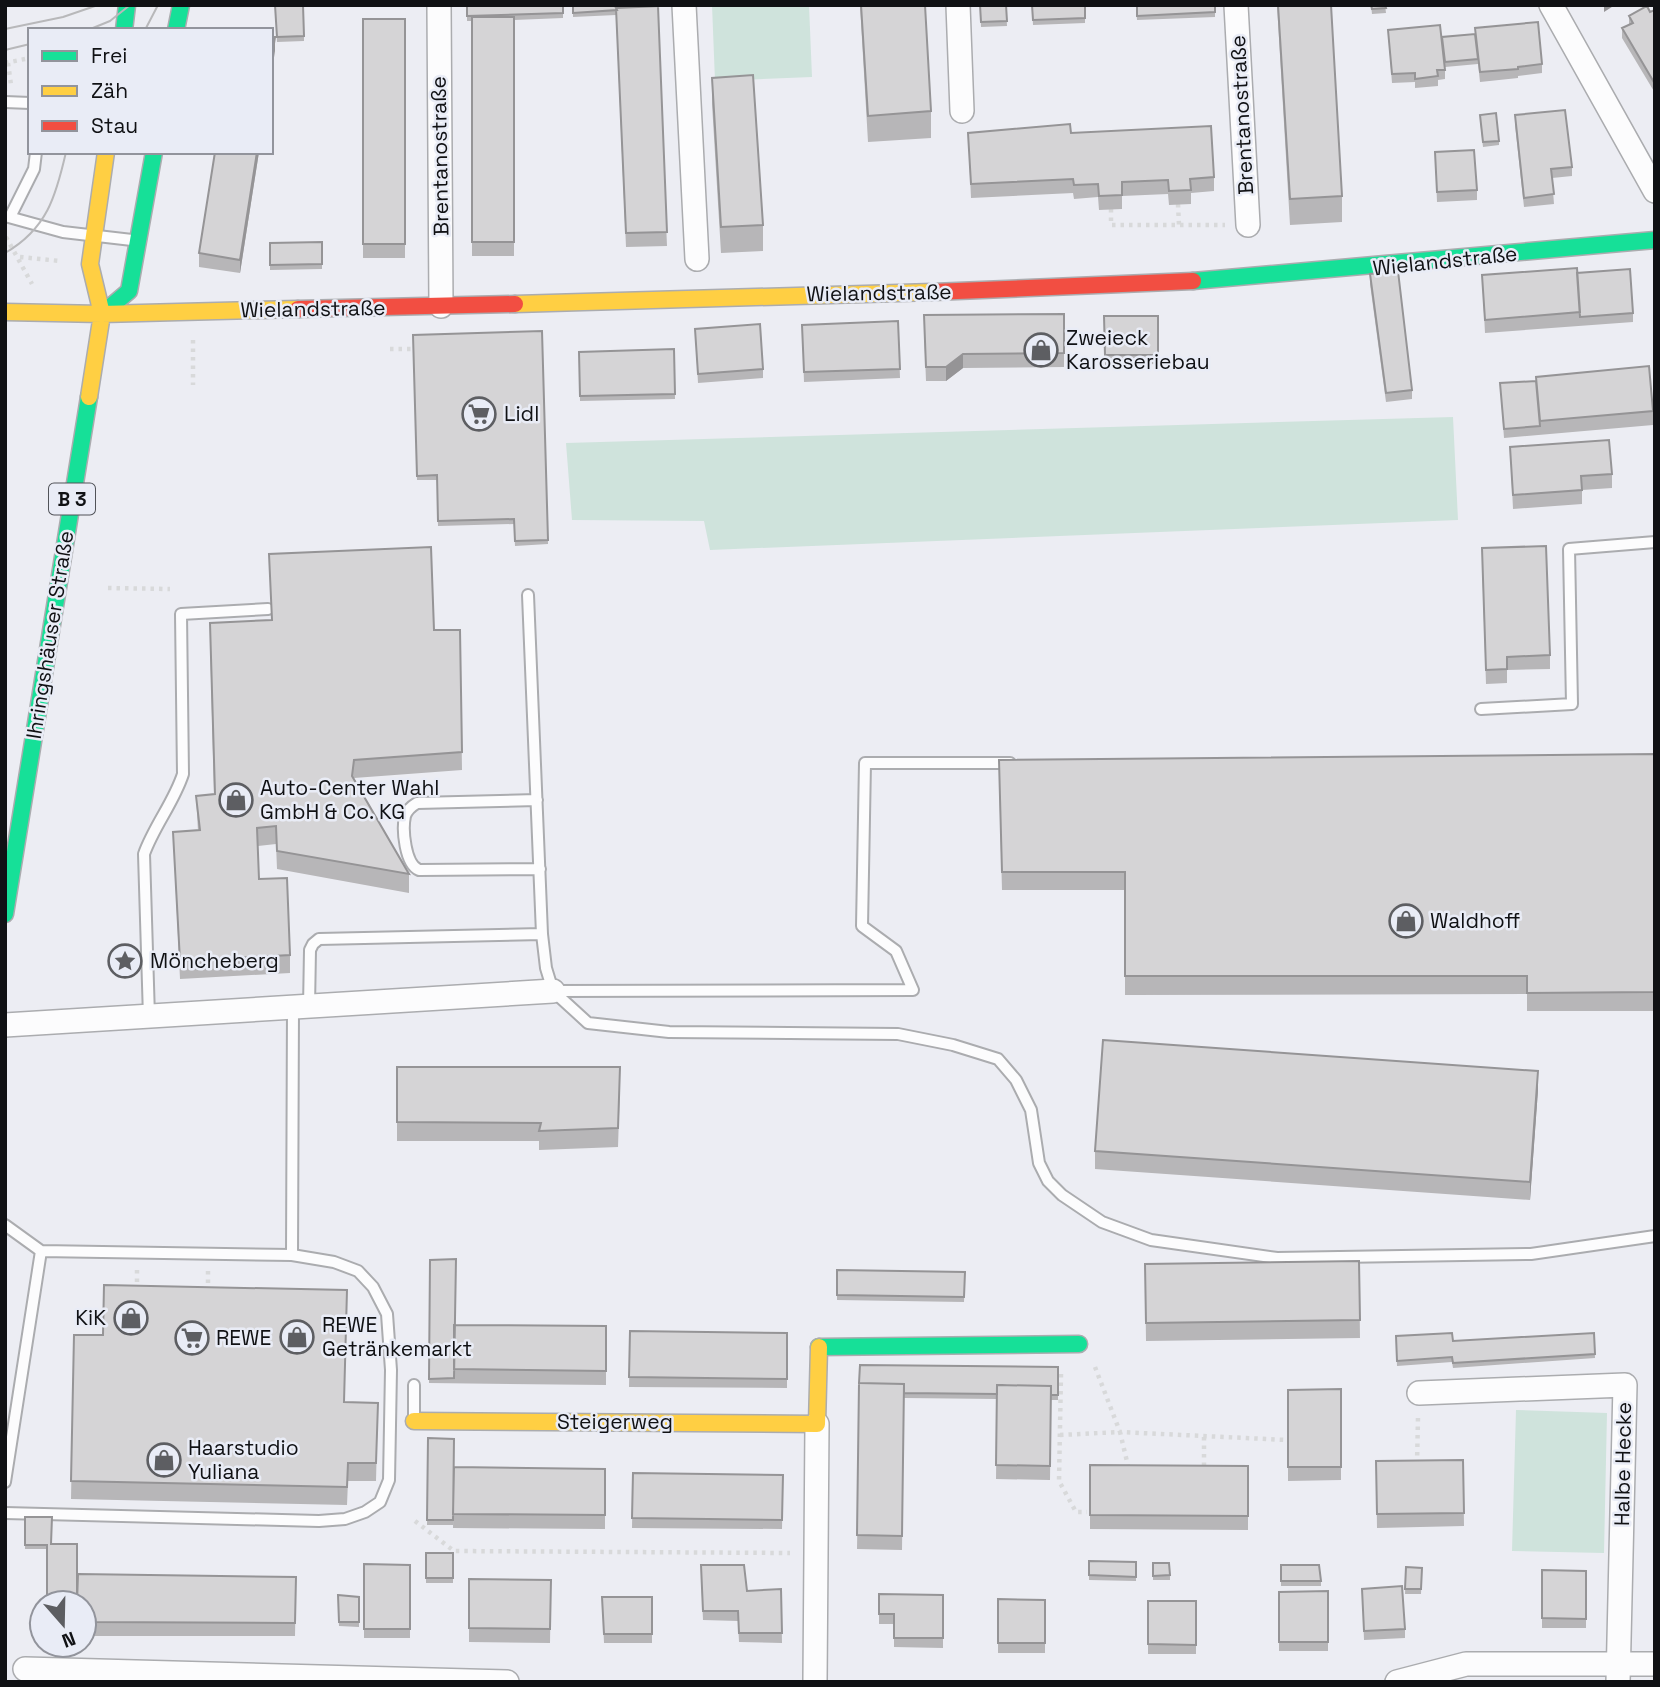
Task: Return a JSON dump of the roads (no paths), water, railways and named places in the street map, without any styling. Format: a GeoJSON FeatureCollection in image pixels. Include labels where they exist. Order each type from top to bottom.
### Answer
{"type":"FeatureCollection","features":[{"type":"Feature","properties":{"kind":"street"},"geometry":{"type":"LineString","coordinates":[[124,28],[127,5]]}},
{"type":"Feature","properties":{"kind":"street"},"geometry":{"type":"LineString","coordinates":[[176,28],[181,5]]}},
{"type":"Feature","properties":{"kind":"street","name":"Brentanostraße"},"geometry":{"type":"LineString","coordinates":[[439,5],[441,306]]}},
{"type":"Feature","properties":{"kind":"street"},"geometry":{"type":"LineString","coordinates":[[684,5],[697,260]]}},
{"type":"Feature","properties":{"kind":"street"},"geometry":{"type":"LineString","coordinates":[[958,5],[962,111]]}},
{"type":"Feature","properties":{"kind":"street","name":"Brentanostraße"},"geometry":{"type":"LineString","coordinates":[[1236,5],[1248,225]]}},
{"type":"Feature","properties":{"kind":"street"},"geometry":{"type":"LineString","coordinates":[[1551,5],[1655,191]]}},
{"type":"Feature","properties":{"kind":"street","name":"Ihringshäuser Straße"},"geometry":{"type":"LineString","coordinates":[[5,914],[102,314],[90,264],[106,154]]}},
{"type":"Feature","properties":{"kind":"street"},"geometry":{"type":"LineString","coordinates":[[102,314],[129,291],[152,155]]}},
{"type":"Feature","properties":{"kind":"street","name":"Wielandstraße"},"geometry":{"type":"LineString","coordinates":[[5,312],[102,314],[441,306],[969,291],[1252,279],[1655,240]]}},
{"type":"Feature","properties":{"kind":"street"},"geometry":{"type":"LineString","coordinates":[[5,1025],[553,991]]}},
{"type":"Feature","properties":{"kind":"street"},"geometry":{"type":"LineString","coordinates":[[815,1682],[819,1346],[1079,1344]]}},
{"type":"Feature","properties":{"kind":"street","name":"Halbe Hecke"},"geometry":{"type":"LineString","coordinates":[[1419,1393],[1625,1385],[1618,1673]]}},
{"type":"Feature","properties":{"kind":"street","name":"Steigerweg"},"geometry":{"type":"LineString","coordinates":[[414,1421],[817,1424]]}},
{"type":"Feature","properties":{"kind":"street"},"geometry":{"type":"LineString","coordinates":[[1397,1682],[1466,1664],[1618,1673],[1655,1664]]}},
{"type":"Feature","properties":{"kind":"street"},"geometry":{"type":"LineString","coordinates":[[26,1675],[507,1682]]}},
{"type":"Feature","properties":{"kind":"lane"},"geometry":{"type":"LineString","coordinates":[[5,102],[28,103]]}},
{"type":"Feature","properties":{"kind":"lane"},"geometry":{"type":"LineString","coordinates":[[36,154],[34,169],[8,217],[63,232],[139,241]]}},
{"type":"Feature","properties":{"kind":"lane"},"geometry":{"type":"LineString","coordinates":[[1481,709],[1572,705],[1569,549],[1655,542]]}},
{"type":"Feature","properties":{"kind":"lane"},"geometry":{"type":"LineString","coordinates":[[528,595],[542,934],[546,968],[553,991],[588,1023],[669,1032],[898,1034],[953,1045],[998,1059],[1016,1080],[1031,1110],[1039,1163],[1048,1181],[1062,1195],[1102,1222],[1151,1240],[1278,1258],[1531,1254],[1655,1236]]}},
{"type":"Feature","properties":{"kind":"lane"},"geometry":{"type":"LineString","coordinates":[[149,1017],[144,854],[183,774],[181,614],[268,609]]}},
{"type":"Feature","properties":{"kind":"lane"},"geometry":{"type":"LineString","coordinates":[[553,991],[913,990],[896,951],[862,926],[865,763],[1017,763]]}},
{"type":"Feature","properties":{"kind":"lane"},"geometry":{"type":"LineString","coordinates":[[537,800],[417,803],[405,815],[408,860],[414,869],[540,869]]}},
{"type":"Feature","properties":{"kind":"lane"},"geometry":{"type":"LineString","coordinates":[[292,1255],[301,1008],[313,944],[319,939],[542,934]]}},
{"type":"Feature","properties":{"kind":"lane"},"geometry":{"type":"LineString","coordinates":[[5,1225],[41,1251],[292,1255],[334,1262],[358,1271],[373,1287],[387,1314],[391,1370],[389,1480],[380,1502],[365,1512],[345,1519],[319,1521],[5,1513]]}},
{"type":"Feature","properties":{"kind":"lane"},"geometry":{"type":"LineString","coordinates":[[5,1482],[41,1251]]}},
{"type":"Feature","properties":{"kind":"lane"},"geometry":{"type":"LineString","coordinates":[[414,1385],[414,1421]]}},
{"type":"Feature","properties":{"kind":"tram line"},"geometry":{"type":"LineString","coordinates":[[5,29],[63,17],[98,5]]}},
{"type":"Feature","properties":{"kind":"tram line"},"geometry":{"type":"LineString","coordinates":[[93,28],[110,21],[130,5]]}},
{"type":"Feature","properties":{"kind":"tram line"},"geometry":{"type":"LineString","coordinates":[[146,28],[158,5]]}},
{"type":"Feature","properties":{"kind":"tram line"},"geometry":{"type":"LineString","coordinates":[[5,50],[28,44]]}},
{"type":"Feature","properties":{"kind":"tram line"},"geometry":{"type":"LineString","coordinates":[[5,253],[31,233],[48,210],[65,154]]}},
{"type":"Feature","properties":{"kind":"place","name":"Zweieck Karosseriebau"},"geometry":{"type":"Point","coordinates":[1041,350]}},
{"type":"Feature","properties":{"kind":"place","name":"Lidl"},"geometry":{"type":"Point","coordinates":[479,414]}},
{"type":"Feature","properties":{"kind":"place","name":"Auto-Center Wahl GmbH & Co. KG"},"geometry":{"type":"Point","coordinates":[236,800]}},
{"type":"Feature","properties":{"kind":"place","name":"Waldhoff"},"geometry":{"type":"Point","coordinates":[1406,921]}},
{"type":"Feature","properties":{"kind":"place","name":"Möncheberg"},"geometry":{"type":"Point","coordinates":[125,961]}},
{"type":"Feature","properties":{"kind":"place","name":"KiK"},"geometry":{"type":"Point","coordinates":[131,1318]}},
{"type":"Feature","properties":{"kind":"place","name":"REWE Getränkemarkt"},"geometry":{"type":"Point","coordinates":[297,1337]}},
{"type":"Feature","properties":{"kind":"place","name":"REWE"},"geometry":{"type":"Point","coordinates":[192,1338]}},
{"type":"Feature","properties":{"kind":"place","name":"Haarstudio Yuliana"},"geometry":{"type":"Point","coordinates":[164,1460]}}]}
